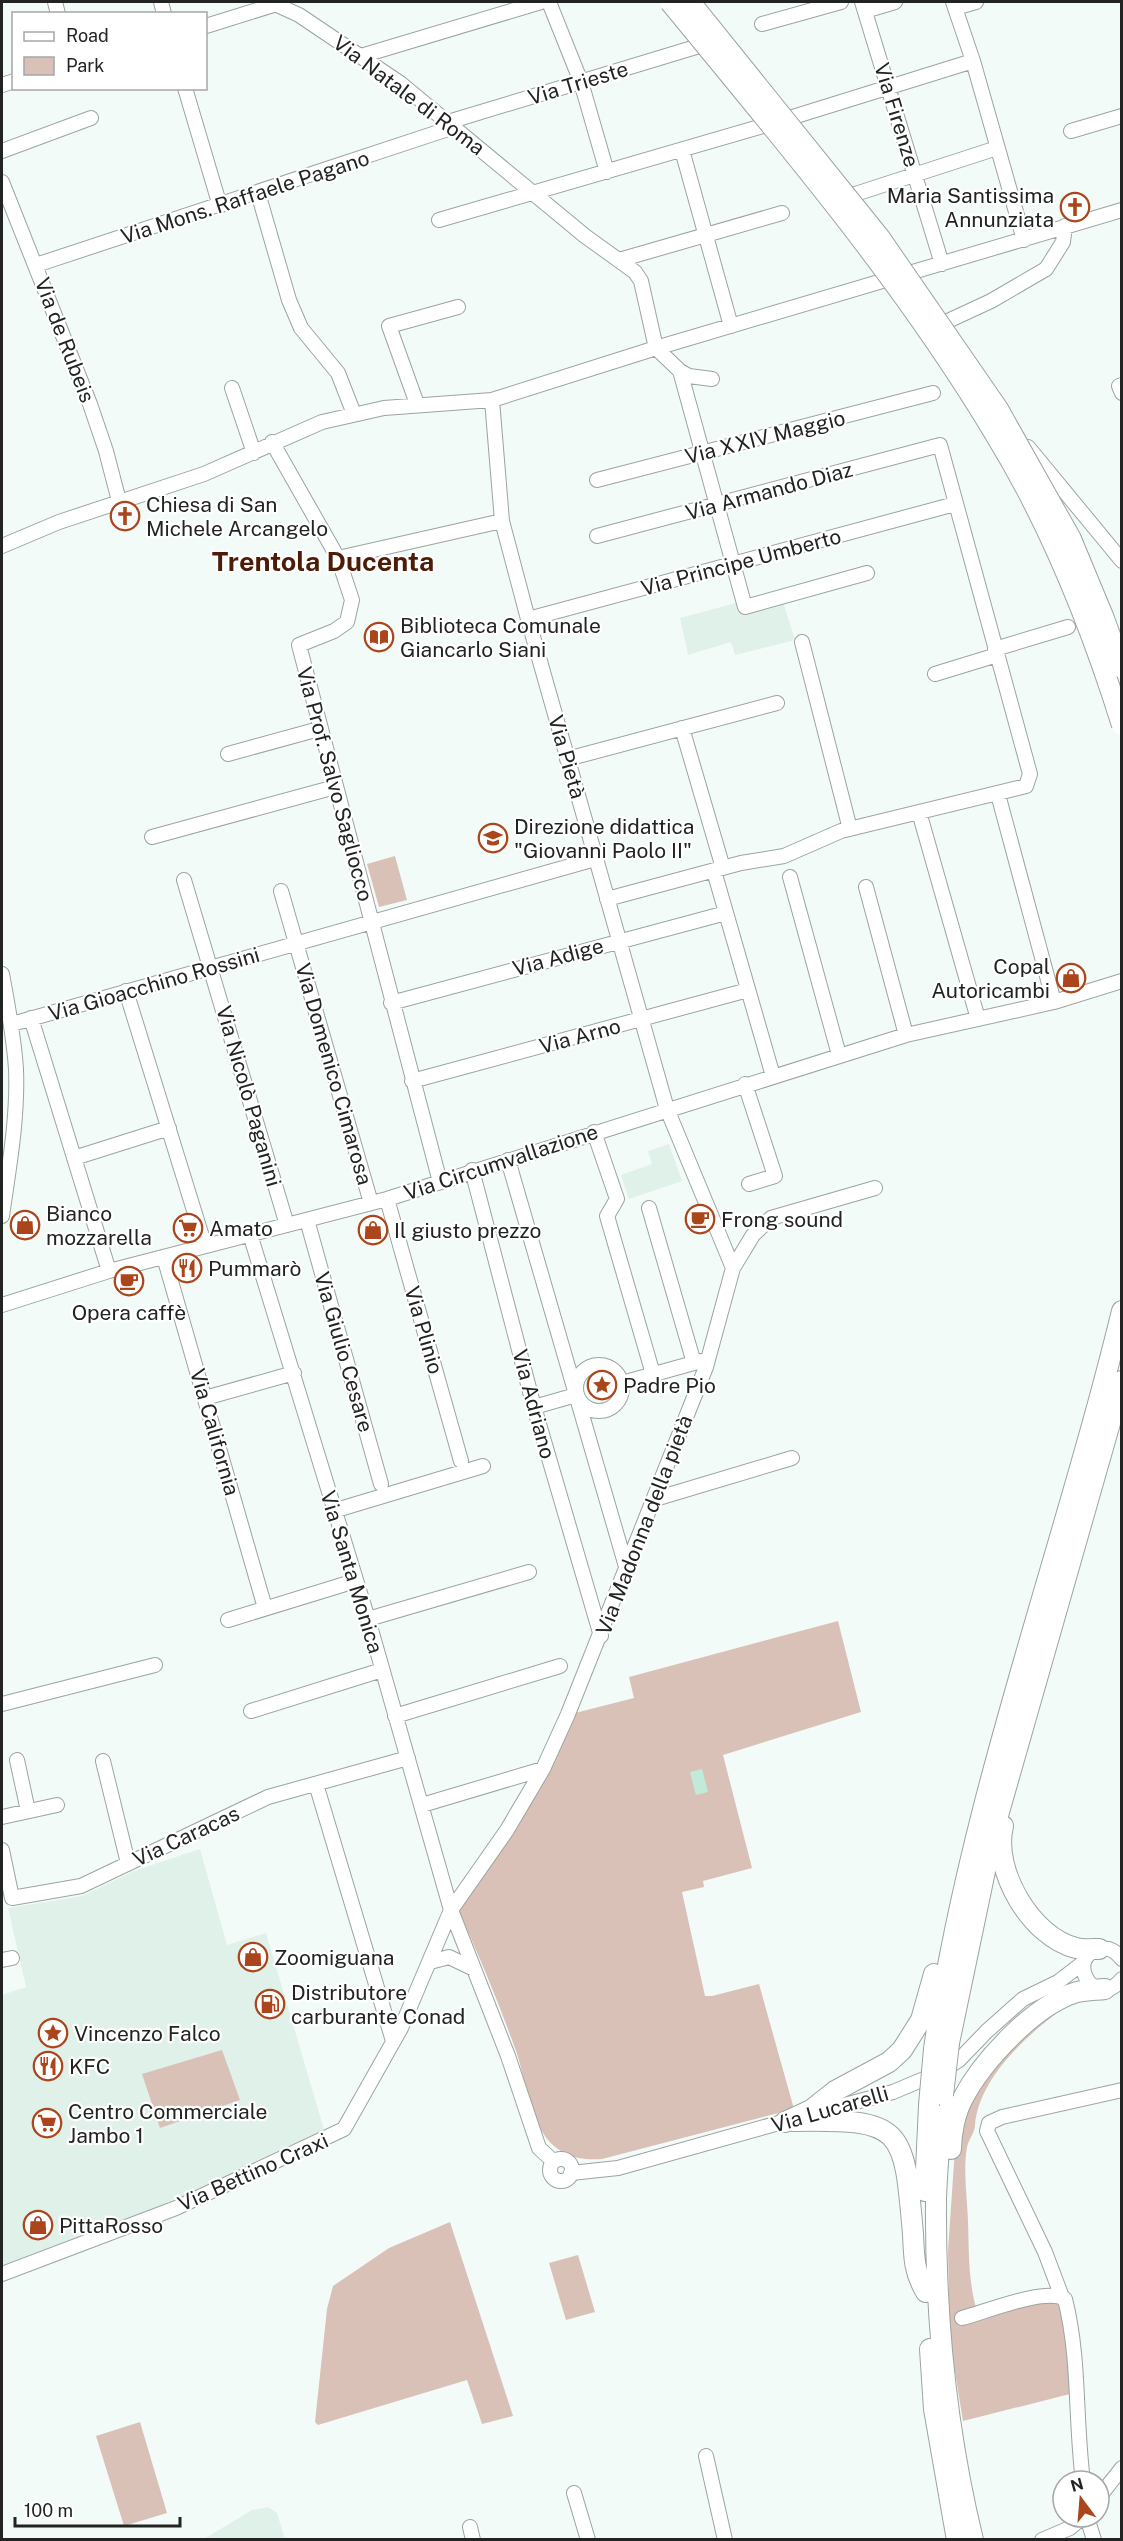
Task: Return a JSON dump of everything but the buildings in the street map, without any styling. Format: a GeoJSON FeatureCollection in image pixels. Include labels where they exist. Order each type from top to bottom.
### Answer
{"type":"FeatureCollection","features":[{"type":"Feature","properties":{"kind":"highway"},"geometry":{"type":"LineString","coordinates":[[672,2],[841,212],[899,291],[996,434],[1065,567],[1095,640],[1122,725]]}},
{"type":"Feature","properties":{"kind":"highway"},"geometry":{"type":"LineString","coordinates":[[690,2],[880,237],[998,409],[1071,539],[1122,668]]}},
{"type":"Feature","properties":{"kind":"highway"},"geometry":{"type":"LineString","coordinates":[[942,2046],[993,1833],[1033,1693],[1106,1409],[1122,1311]]}},
{"type":"Feature","properties":{"kind":"highway"},"geometry":{"type":"LineString","coordinates":[[957,2540],[941,2407],[937,2270],[936,2100],[942,2046],[944,1980],[1004,1734],[1106,1409],[1122,1381]]}},
{"type":"Feature","properties":{"kind":"highway"},"geometry":{"type":"LineString","coordinates":[[1033,1693],[1029,1725],[1001,1833],[1004,1867],[1013,1892],[1033,1920],[1055,1939],[1092,1955]]}},
{"type":"Feature","properties":{"kind":"highway"},"geometry":{"type":"LineString","coordinates":[[785,2122],[811,2110],[834,2091],[889,2062],[912,2037],[930,1990],[948,1908],[965,1887]]}},
{"type":"Feature","properties":{"kind":"highway"},"geometry":{"type":"LineString","coordinates":[[937,2270],[949,2216],[951,2139],[961,2101],[982,2068],[1019,2029],[1050,2006],[1096,1985]]}},
{"type":"Feature","properties":{"kind":"highway"},"geometry":{"type":"LineString","coordinates":[[936,2100],[925,2142],[926,2292],[930,2356],[973,2540]]}},
{"type":"Feature","properties":{"kind":"highway"},"geometry":{"type":"LineString","coordinates":[[785,2122],[867,2122],[886,2130],[897,2141],[907,2176],[916,2275],[926,2292]]}},
{"type":"Feature","properties":{"kind":"highway"},"geometry":{"type":"LineString","coordinates":[[930,2356],[926,2377],[948,2523],[944,2540]]}},
{"type":"Feature","properties":{"kind":"street"},"geometry":{"type":"LineString","coordinates":[[361,56],[541,2]]}},
{"type":"Feature","properties":{"kind":"street"},"geometry":{"type":"LineString","coordinates":[[549,2],[581,82],[607,172]]}},
{"type":"Feature","properties":{"kind":"street"},"geometry":{"type":"LineString","coordinates":[[672,2],[780,121],[1047,473],[1122,561]]}},
{"type":"Feature","properties":{"kind":"street"},"geometry":{"type":"LineString","coordinates":[[762,24],[841,2]]}},
{"type":"Feature","properties":{"kind":"street"},"geometry":{"type":"LineString","coordinates":[[864,6],[896,2]]}},
{"type":"Feature","properties":{"kind":"street"},"geometry":{"type":"LineString","coordinates":[[976,2],[954,5],[973,61],[1024,240]]}},
{"type":"Feature","properties":{"kind":"street"},"geometry":{"type":"LineString","coordinates":[[207,26],[280,3]]}},
{"type":"Feature","properties":{"kind":"street","name":"Via Natale di Roma"},"geometry":{"type":"LineString","coordinates":[[280,3],[361,56],[451,125],[585,236],[635,272],[641,281],[656,348]]}},
{"type":"Feature","properties":{"kind":"street","name":"Via Firenze"},"geometry":{"type":"LineString","coordinates":[[864,6],[942,264]]}},
{"type":"Feature","properties":{"kind":"street","name":"Via Trieste"},"geometry":{"type":"LineString","coordinates":[[451,125],[709,43]]}},
{"type":"Feature","properties":{"kind":"street"},"geometry":{"type":"LineString","coordinates":[[439,220],[780,121],[973,61]]}},
{"type":"Feature","properties":{"kind":"street"},"geometry":{"type":"LineString","coordinates":[[186,90],[220,206]]}},
{"type":"Feature","properties":{"kind":"street"},"geometry":{"type":"LineString","coordinates":[[1071,131],[1122,116]]}},
{"type":"Feature","properties":{"kind":"street"},"geometry":{"type":"LineString","coordinates":[[2,151],[91,118]]}},
{"type":"Feature","properties":{"kind":"street","name":"Via Mons. Raffaele Pagano"},"geometry":{"type":"LineString","coordinates":[[36,265],[220,206],[451,125]]}},
{"type":"Feature","properties":{"kind":"street"},"geometry":{"type":"LineString","coordinates":[[840,199],[997,148]]}},
{"type":"Feature","properties":{"kind":"street"},"geometry":{"type":"LineString","coordinates":[[682,150],[731,326]]}},
{"type":"Feature","properties":{"kind":"street","name":"Via de Rubeis"},"geometry":{"type":"LineString","coordinates":[[2,182],[90,404],[106,451],[119,501]]}},
{"type":"Feature","properties":{"kind":"street"},"geometry":{"type":"LineString","coordinates":[[258,193],[289,300],[302,328],[338,373],[354,414]]}},
{"type":"Feature","properties":{"kind":"street"},"geometry":{"type":"LineString","coordinates":[[2,546],[119,501],[204,474],[254,453],[272,442],[322,422],[354,414],[417,404],[492,400],[656,348],[900,278],[1122,210]]}},
{"type":"Feature","properties":{"kind":"street"},"geometry":{"type":"LineString","coordinates":[[619,260],[782,213]]}},
{"type":"Feature","properties":{"kind":"street"},"geometry":{"type":"LineString","coordinates":[[937,326],[991,301],[1046,269],[1064,242],[1065,226]]}},
{"type":"Feature","properties":{"kind":"street"},"geometry":{"type":"LineString","coordinates":[[417,404],[389,326],[458,307]]}},
{"type":"Feature","properties":{"kind":"street"},"geometry":{"type":"LineString","coordinates":[[656,348],[680,371],[689,376],[712,379]]}},
{"type":"Feature","properties":{"kind":"street"},"geometry":{"type":"LineString","coordinates":[[680,371],[745,607],[867,573]]}},
{"type":"Feature","properties":{"kind":"street"},"geometry":{"type":"LineString","coordinates":[[232,388],[254,453]]}},
{"type":"Feature","properties":{"kind":"street","name":"Via XXIV Maggio"},"geometry":{"type":"LineString","coordinates":[[597,480],[933,393]]}},
{"type":"Feature","properties":{"kind":"street","name":"Via Pietà"},"geometry":{"type":"LineString","coordinates":[[492,400],[502,521],[667,1109]]}},
{"type":"Feature","properties":{"kind":"street"},"geometry":{"type":"LineString","coordinates":[[272,442],[338,558],[502,521]]}},
{"type":"Feature","properties":{"kind":"street","name":"Via Armando Diaz"},"geometry":{"type":"LineString","coordinates":[[597,536],[940,445],[955,504]]}},
{"type":"Feature","properties":{"kind":"street"},"geometry":{"type":"LineString","coordinates":[[607,899],[718,870],[784,856],[850,830],[1026,786],[1030,774],[955,504]]}},
{"type":"Feature","properties":{"kind":"street","name":"Via Principe Umberto"},"geometry":{"type":"LineString","coordinates":[[528,619],[732,566],[955,504]]}},
{"type":"Feature","properties":{"kind":"street","name":"Via Prof. Salvo Sagliocco"},"geometry":{"type":"LineString","coordinates":[[338,558],[352,600],[347,622],[334,631],[299,645],[319,729],[440,1182]]}},
{"type":"Feature","properties":{"kind":"street"},"geometry":{"type":"LineString","coordinates":[[935,674],[1068,627]]}},
{"type":"Feature","properties":{"kind":"street"},"geometry":{"type":"LineString","coordinates":[[802,642],[850,830]]}},
{"type":"Feature","properties":{"kind":"street"},"geometry":{"type":"LineString","coordinates":[[567,759],[777,703]]}},
{"type":"Feature","properties":{"kind":"street"},"geometry":{"type":"LineString","coordinates":[[682,728],[718,870],[726,913],[772,1076]]}},
{"type":"Feature","properties":{"kind":"street"},"geometry":{"type":"LineString","coordinates":[[228,754],[319,729]]}},
{"type":"Feature","properties":{"kind":"street"},"geometry":{"type":"LineString","coordinates":[[152,837],[335,788]]}},
{"type":"Feature","properties":{"kind":"street"},"geometry":{"type":"LineString","coordinates":[[999,798],[1054,1002]]}},
{"type":"Feature","properties":{"kind":"street"},"geometry":{"type":"LineString","coordinates":[[919,812],[983,1018]]}},
{"type":"Feature","properties":{"kind":"street","name":"Via Gioacchino Rossini"},"geometry":{"type":"LineString","coordinates":[[12,1024],[595,859]]}},
{"type":"Feature","properties":{"kind":"street"},"geometry":{"type":"LineString","coordinates":[[790,878],[839,1055]]}},
{"type":"Feature","properties":{"kind":"street","name":"Via Nicolò Paganini"},"geometry":{"type":"LineString","coordinates":[[184,880],[287,1225]]}},
{"type":"Feature","properties":{"kind":"street"},"geometry":{"type":"LineString","coordinates":[[866,887],[906,1035]]}},
{"type":"Feature","properties":{"kind":"street"},"geometry":{"type":"LineString","coordinates":[[281,891],[296,944]]}},
{"type":"Feature","properties":{"kind":"street","name":"Via Adige"},"geometry":{"type":"LineString","coordinates":[[391,1003],[726,913]]}},
{"type":"Feature","properties":{"kind":"street","name":"Via Domenico Cimarosa"},"geometry":{"type":"LineString","coordinates":[[296,944],[371,1203]]}},
{"type":"Feature","properties":{"kind":"street"},"geometry":{"type":"LineString","coordinates":[[2,981],[12,1024],[16,1088],[14,1128],[2,1215]]}},
{"type":"Feature","properties":{"kind":"street","name":"Via Circumvallazione"},"geometry":{"type":"LineString","coordinates":[[4,1300],[387,1199],[472,1170],[906,1035],[1054,1002],[1122,981]]}},
{"type":"Feature","properties":{"kind":"street","name":"Via Arno"},"geometry":{"type":"LineString","coordinates":[[412,1081],[748,990]]}},
{"type":"Feature","properties":{"kind":"street"},"geometry":{"type":"LineString","coordinates":[[126,991],[205,1246]]}},
{"type":"Feature","properties":{"kind":"street"},"geometry":{"type":"LineString","coordinates":[[31,1018],[109,1271]]}},
{"type":"Feature","properties":{"kind":"street"},"geometry":{"type":"LineString","coordinates":[[745,1084],[775,1176],[749,1184]]}},
{"type":"Feature","properties":{"kind":"street"},"geometry":{"type":"LineString","coordinates":[[2,1092],[16,1088]]}},
{"type":"Feature","properties":{"kind":"street"},"geometry":{"type":"LineString","coordinates":[[667,1109],[733,1268]]}},
{"type":"Feature","properties":{"kind":"street"},"geometry":{"type":"LineString","coordinates":[[74,1158],[169,1128]]}},
{"type":"Feature","properties":{"kind":"street"},"geometry":{"type":"LineString","coordinates":[[594,1132],[617,1199],[607,1216],[652,1374]]}},
{"type":"Feature","properties":{"kind":"street"},"geometry":{"type":"LineString","coordinates":[[508,1160],[627,1570]]}},
{"type":"Feature","properties":{"kind":"street","name":"Via Adriano"},"geometry":{"type":"LineString","coordinates":[[472,1170],[534,1407],[601,1636]]}},
{"type":"Feature","properties":{"kind":"street"},"geometry":{"type":"LineString","coordinates":[[733,1268],[753,1236],[771,1218],[875,1188]]}},
{"type":"Feature","properties":{"kind":"street","name":"Via Plinio"},"geometry":{"type":"LineString","coordinates":[[387,1199],[461,1461]]}},
{"type":"Feature","properties":{"kind":"street"},"geometry":{"type":"LineString","coordinates":[[649,1208],[694,1363]]}},
{"type":"Feature","properties":{"kind":"street","name":"Via Giulio Cesare"},"geometry":{"type":"LineString","coordinates":[[307,1220],[381,1484]]}},
{"type":"Feature","properties":{"kind":"street","name":"Via Santa Monica"},"geometry":{"type":"LineString","coordinates":[[250,1234],[294,1373],[333,1511],[368,1619],[451,1910]]}},
{"type":"Feature","properties":{"kind":"street","name":"Via California"},"geometry":{"type":"LineString","coordinates":[[164,1257],[265,1608]]}},
{"type":"Feature","properties":{"kind":"street","name":"Via Madonna della pietà"},"geometry":{"type":"LineString","coordinates":[[451,1910],[507,1830],[543,1769],[601,1636],[709,1358],[733,1268]]}},
{"type":"Feature","properties":{"kind":"street"},"geometry":{"type":"LineString","coordinates":[[622,1383],[709,1358]]}},
{"type":"Feature","properties":{"kind":"street"},"geometry":{"type":"LineString","coordinates":[[593,1365],[601,1365],[614,1370],[622,1383],[622,1391],[615,1405],[601,1411],[586,1407],[576,1395],[577,1380],[586,1368],[593,1365]]}},
{"type":"Feature","properties":{"kind":"street"},"geometry":{"type":"LineString","coordinates":[[205,1398],[294,1373]]}},
{"type":"Feature","properties":{"kind":"street"},"geometry":{"type":"LineString","coordinates":[[534,1407],[576,1395]]}},
{"type":"Feature","properties":{"kind":"street"},"geometry":{"type":"LineString","coordinates":[[655,1498],[792,1458]]}},
{"type":"Feature","properties":{"kind":"street"},"geometry":{"type":"LineString","coordinates":[[333,1511],[483,1466]]}},
{"type":"Feature","properties":{"kind":"street"},"geometry":{"type":"LineString","coordinates":[[368,1619],[530,1572]]}},
{"type":"Feature","properties":{"kind":"street"},"geometry":{"type":"LineString","coordinates":[[228,1620],[355,1581]]}},
{"type":"Feature","properties":{"kind":"street"},"geometry":{"type":"LineString","coordinates":[[2,1704],[155,1665]]}},
{"type":"Feature","properties":{"kind":"street"},"geometry":{"type":"LineString","coordinates":[[395,1716],[561,1666]]}},
{"type":"Feature","properties":{"kind":"street"},"geometry":{"type":"LineString","coordinates":[[250,1711],[382,1670]]}},
{"type":"Feature","properties":{"kind":"street","name":"Via Caracas"},"geometry":{"type":"LineString","coordinates":[[2,1850],[12,1898],[81,1886],[268,1797],[408,1758]]}},
{"type":"Feature","properties":{"kind":"street"},"geometry":{"type":"LineString","coordinates":[[17,1760],[28,1811]]}},
{"type":"Feature","properties":{"kind":"street"},"geometry":{"type":"LineString","coordinates":[[103,1761],[128,1863]]}},
{"type":"Feature","properties":{"kind":"street"},"geometry":{"type":"LineString","coordinates":[[422,1805],[543,1769]]}},
{"type":"Feature","properties":{"kind":"street"},"geometry":{"type":"LineString","coordinates":[[316,1784],[393,2041]]}},
{"type":"Feature","properties":{"kind":"street"},"geometry":{"type":"LineString","coordinates":[[2,1816],[57,1805]]}},
{"type":"Feature","properties":{"kind":"street","name":"Via Lucarelli"},"geometry":{"type":"LineString","coordinates":[[451,1910],[508,2056],[539,2148],[553,2162],[560,2159],[567,2160],[571,2166],[571,2173],[618,2168],[893,2092],[938,2073],[959,2060],[1023,1999],[1058,1982],[1092,1955]]}},
{"type":"Feature","properties":{"kind":"street","name":"Via Bettino Craxi"},"geometry":{"type":"LineString","coordinates":[[2,2274],[176,2208],[337,2134],[348,2123],[393,2041],[430,1962],[451,1910]]}},
{"type":"Feature","properties":{"kind":"street"},"geometry":{"type":"LineString","coordinates":[[1096,1985],[1084,1975],[1092,1955],[1112,1950],[1122,1959]]}},
{"type":"Feature","properties":{"kind":"street"},"geometry":{"type":"LineString","coordinates":[[430,1962],[449,1957],[474,1969]]}},
{"type":"Feature","properties":{"kind":"street","name":"Via Lucarelli"},"geometry":{"type":"LineString","coordinates":[[1058,1982],[1096,1985],[1117,1984],[1122,1979]]}},
{"type":"Feature","properties":{"kind":"street"},"geometry":{"type":"LineString","coordinates":[[1081,2469],[1078,2445],[1076,2356],[1065,2299],[1062,2297],[1046,2252],[987,2131],[989,2123],[1002,2116],[1122,2090]]}},
{"type":"Feature","properties":{"kind":"street"},"geometry":{"type":"LineString","coordinates":[[962,2318],[1042,2295],[1057,2294],[1062,2297]]}},
{"type":"Feature","properties":{"kind":"street"},"geometry":{"type":"LineString","coordinates":[[706,2456],[725,2540]]}},
{"type":"Feature","properties":{"kind":"street"},"geometry":{"type":"LineString","coordinates":[[1111,2482],[1122,2468]]}},
{"type":"Feature","properties":{"kind":"street"},"geometry":{"type":"LineString","coordinates":[[574,2493],[588,2540]]}},
{"type":"Feature","properties":{"kind":"street"},"geometry":{"type":"LineString","coordinates":[[1042,2540],[1068,2529]]}},
{"type":"Feature","properties":{"kind":"shaded area"},"geometry":{"type":"Polygon","coordinates":[[[783,602],[795,640],[735,655],[731,642],[688,655],[680,618],[736,603],[740,613],[783,602]]]}},
{"type":"Feature","properties":{"kind":"shaded area"},"geometry":{"type":"Polygon","coordinates":[[[669,1144],[682,1181],[629,1199],[621,1175],[652,1164],[648,1151],[669,1144]]]}},
{"type":"Feature","properties":{"kind":"shaded area"},"geometry":{"type":"Polygon","coordinates":[[[702,1769],[708,1792],[696,1795],[690,1772],[702,1769]]]}},
{"type":"Feature","properties":{"kind":"shaded area"},"geometry":{"type":"Polygon","coordinates":[[[200,1849],[227,1945],[266,1933],[325,2133],[75,2243],[2,2267],[2,1995],[26,1987],[8,1908],[82,1896],[134,1871],[200,1849]]]}},
{"type":"Feature","properties":{"kind":"shaded area"},"geometry":{"type":"Polygon","coordinates":[[[268,2507],[277,2513],[285,2539],[204,2539],[252,2510],[268,2507]]]}},
{"type":"Feature","properties":{"kind":"green space"},"geometry":{"type":"Polygon","coordinates":[[[395,856],[407,900],[379,907],[367,864],[395,856]]]}},
{"type":"Feature","properties":{"kind":"green space"},"geometry":{"type":"Polygon","coordinates":[[[838,1621],[861,1712],[723,1755],[752,1868],[703,1881],[704,1887],[682,1892],[705,1996],[759,1984],[794,2109],[602,2159],[585,2159],[561,2151],[549,2141],[538,2124],[509,2033],[459,1911],[575,1713],[634,1698],[629,1677],[838,1621]]]}},
{"type":"Feature","properties":{"kind":"green space"},"geometry":{"type":"Polygon","coordinates":[[[1066,2006],[1036,2030],[1008,2058],[986,2090],[978,2107],[974,2130],[967,2147],[965,2164],[970,2266],[977,2311],[958,2317],[960,2326],[1047,2300],[1057,2304],[1066,2324],[1070,2394],[963,2421],[950,2341],[948,2251],[955,2148],[969,2098],[1016,2039],[1066,2006]]]}},
{"type":"Feature","properties":{"kind":"green space"},"geometry":{"type":"Polygon","coordinates":[[[222,2050],[240,2100],[160,2128],[142,2074],[222,2050]]]}},
{"type":"Feature","properties":{"kind":"green space"},"geometry":{"type":"Polygon","coordinates":[[[450,2222],[513,2416],[482,2424],[467,2380],[318,2425],[315,2422],[327,2309],[333,2286],[389,2248],[450,2222]]]}},
{"type":"Feature","properties":{"kind":"green space"},"geometry":{"type":"Polygon","coordinates":[[[578,2255],[595,2312],[566,2320],[549,2263],[578,2255]]]}},
{"type":"Feature","properties":{"kind":"green space"},"geometry":{"type":"Polygon","coordinates":[[[140,2422],[167,2513],[124,2526],[96,2436],[140,2422]]]}},
{"type":"Feature","properties":{"kind":"place","name":"Maria Santissima Annunziata"},"geometry":{"type":"Point","coordinates":[1075,207]}},
{"type":"Feature","properties":{"kind":"place","name":"Chiesa di San Michele Arcangelo"},"geometry":{"type":"Point","coordinates":[125,516]}},
{"type":"Feature","properties":{"kind":"place","name":"Biblioteca Comunale Giancarlo Siani"},"geometry":{"type":"Point","coordinates":[379,637]}},
{"type":"Feature","properties":{"kind":"place","name":"Direzione didattica \"Giovanni Paolo II\""},"geometry":{"type":"Point","coordinates":[493,838]}},
{"type":"Feature","properties":{"kind":"place","name":"Copal Autoricambi"},"geometry":{"type":"Point","coordinates":[1071,978]}},
{"type":"Feature","properties":{"kind":"place","name":"Frong sound"},"geometry":{"type":"Point","coordinates":[700,1219]}},
{"type":"Feature","properties":{"kind":"place","name":"Bianco mozzarella"},"geometry":{"type":"Point","coordinates":[25,1225]}},
{"type":"Feature","properties":{"kind":"place","name":"Amato"},"geometry":{"type":"Point","coordinates":[188,1228]}},
{"type":"Feature","properties":{"kind":"place","name":"Il giusto prezzo"},"geometry":{"type":"Point","coordinates":[373,1230]}},
{"type":"Feature","properties":{"kind":"place","name":"Pummarò"},"geometry":{"type":"Point","coordinates":[187,1268]}},
{"type":"Feature","properties":{"kind":"place","name":"Opera caffè"},"geometry":{"type":"Point","coordinates":[129,1281]}},
{"type":"Feature","properties":{"kind":"place","name":"Padre Pio"},"geometry":{"type":"Point","coordinates":[602,1385]}},
{"type":"Feature","properties":{"kind":"place","name":"Zoomiguana"},"geometry":{"type":"Point","coordinates":[253,1957]}},
{"type":"Feature","properties":{"kind":"place","name":"Distributore carburante Conad"},"geometry":{"type":"Point","coordinates":[270,2004]}},
{"type":"Feature","properties":{"kind":"place","name":"Vincenzo Falco"},"geometry":{"type":"Point","coordinates":[53,2033]}},
{"type":"Feature","properties":{"kind":"place","name":"KFC"},"geometry":{"type":"Point","coordinates":[48,2066]}},
{"type":"Feature","properties":{"kind":"place","name":"Centro Commerciale Jambo 1"},"geometry":{"type":"Point","coordinates":[47,2123]}},
{"type":"Feature","properties":{"kind":"place","name":"PittaRosso"},"geometry":{"type":"Point","coordinates":[38,2225]}},
{"type":"Feature","properties":{"kind":"district","name":"Trentola Ducenta"},"geometry":{"type":"Point","coordinates":[323,561]}}]}
